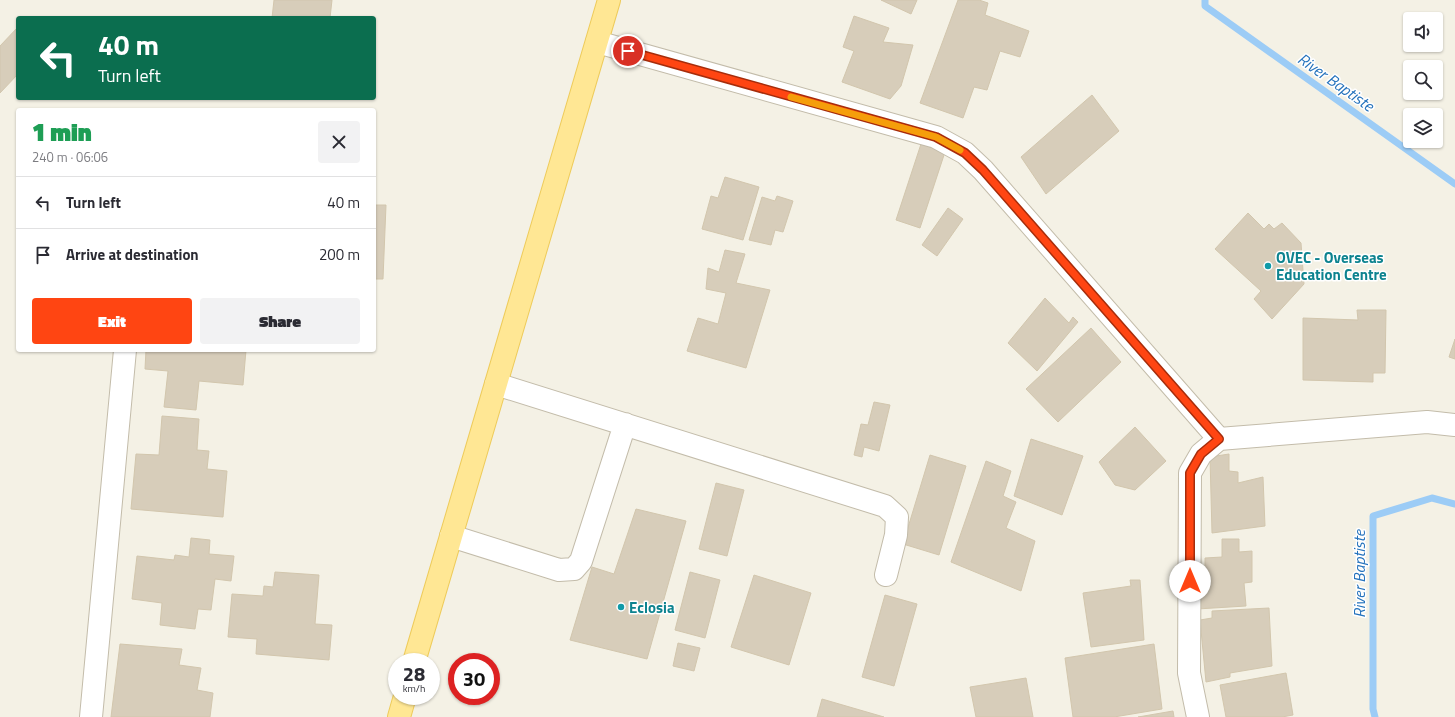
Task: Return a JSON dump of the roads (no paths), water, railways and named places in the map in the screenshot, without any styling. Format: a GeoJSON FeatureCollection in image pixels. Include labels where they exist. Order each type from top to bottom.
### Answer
{"type":"FeatureCollection","features":[{"type":"Feature","properties":{"kind":"main road"},"geometry":{"type":"LineString","coordinates":[[417,653],[609,0]]}},
{"type":"Feature","properties":{"kind":"main road"},"geometry":{"type":"LineString","coordinates":[[398,717],[401,705]]}},
{"type":"Feature","properties":{"kind":"street"},"geometry":{"type":"LineString","coordinates":[[597,42],[936,137],[965,153],[983,170],[1219,439]]}},
{"type":"Feature","properties":{"kind":"street"},"geometry":{"type":"LineString","coordinates":[[91,717],[125,352]]}},
{"type":"Feature","properties":{"kind":"street"},"geometry":{"type":"LineString","coordinates":[[496,384],[885,506],[897,518],[896,535],[886,575]]}},
{"type":"Feature","properties":{"kind":"street"},"geometry":{"type":"LineString","coordinates":[[1198,717],[1189,673],[1190,473],[1201,454],[1219,439],[1427,422],[1455,425]]}},
{"type":"Feature","properties":{"kind":"street"},"geometry":{"type":"LineString","coordinates":[[451,536],[559,570],[574,569],[581,560],[625,424]]}},
{"type":"Feature","properties":{"kind":"waterway","name":"River Baptiste"},"geometry":{"type":"LineString","coordinates":[[1205,0],[1205,6],[1455,184]]}},
{"type":"Feature","properties":{"kind":"waterway","name":"River Baptiste"},"geometry":{"type":"LineString","coordinates":[[1375,717],[1373,709],[1373,516],[1432,498],[1455,504]]}},
{"type":"Feature","properties":{"kind":"place","name":"OVEC - Overseas Education Centre"},"geometry":{"type":"Point","coordinates":[1268,266]}},
{"type":"Feature","properties":{"kind":"place","name":"Eclosia"},"geometry":{"type":"Point","coordinates":[621,607]}}]}
